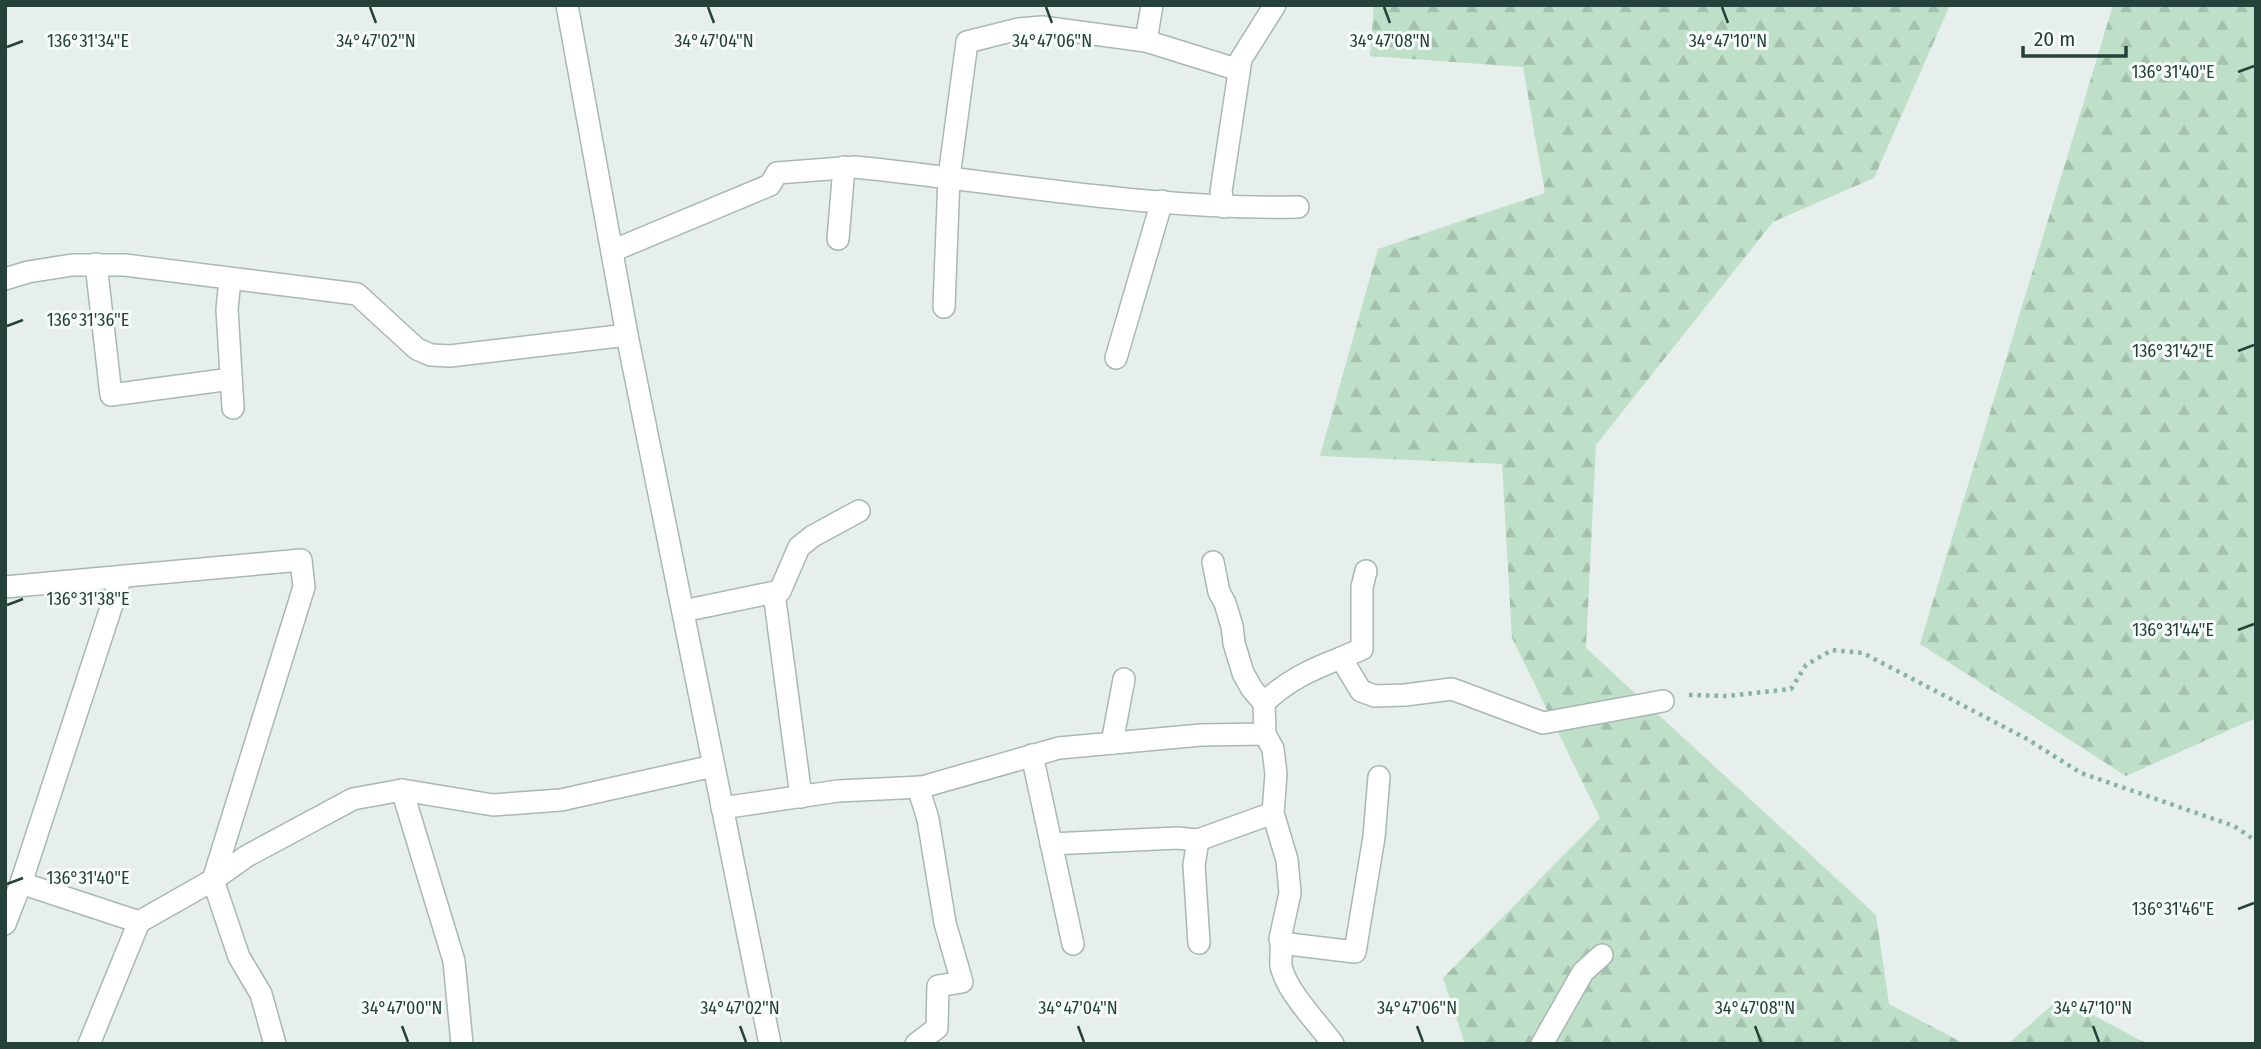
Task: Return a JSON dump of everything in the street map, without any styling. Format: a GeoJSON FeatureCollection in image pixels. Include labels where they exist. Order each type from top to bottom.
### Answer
{"type":"FeatureCollection","features":[{"type":"Feature","properties":{"kind":"street"},"geometry":{"type":"LineString","coordinates":[[567,5],[627,335],[769,1044]]}},
{"type":"Feature","properties":{"kind":"street"},"geometry":{"type":"LineString","coordinates":[[1146,41],[1152,5]]}},
{"type":"Feature","properties":{"kind":"street"},"geometry":{"type":"LineString","coordinates":[[1224,207],[1221,192],[1241,59],[1275,5]]}},
{"type":"Feature","properties":{"kind":"street"},"geometry":{"type":"LineString","coordinates":[[944,307],[949,177],[967,42],[1019,29],[1042,27],[1146,41],[1239,71]]}},
{"type":"Feature","properties":{"kind":"street"},"geometry":{"type":"LineString","coordinates":[[612,251],[770,185],[777,173],[844,167],[1224,207],[1298,207]]}},
{"type":"Feature","properties":{"kind":"street"},"geometry":{"type":"LineString","coordinates":[[838,239],[844,167]]}},
{"type":"Feature","properties":{"kind":"street"},"geometry":{"type":"LineString","coordinates":[[1116,358],[1162,201]]}},
{"type":"Feature","properties":{"kind":"street"},"geometry":{"type":"LineString","coordinates":[[5,279],[44,269],[96,264],[125,265],[357,295],[418,349],[431,355],[450,356],[627,335]]}},
{"type":"Feature","properties":{"kind":"street"},"geometry":{"type":"LineString","coordinates":[[96,264],[111,395],[231,379]]}},
{"type":"Feature","properties":{"kind":"street"},"geometry":{"type":"LineString","coordinates":[[230,279],[227,309],[233,408]]}},
{"type":"Feature","properties":{"kind":"street"},"geometry":{"type":"LineString","coordinates":[[683,611],[779,591],[799,547],[813,536],[859,511]]}},
{"type":"Feature","properties":{"kind":"street"},"geometry":{"type":"LineString","coordinates":[[5,587],[301,560],[304,587],[213,880],[239,957],[261,994],[275,1044]]}},
{"type":"Feature","properties":{"kind":"street"},"geometry":{"type":"LineString","coordinates":[[1213,562],[1243,673],[1264,702],[1265,734],[1273,749],[1276,774],[1273,813],[1287,860],[1290,893],[1280,939],[1281,966],[1289,985],[1333,1044]]}},
{"type":"Feature","properties":{"kind":"street"},"geometry":{"type":"LineString","coordinates":[[1264,702],[1308,670],[1362,649],[1362,587],[1366,571]]}},
{"type":"Feature","properties":{"kind":"street"},"geometry":{"type":"LineString","coordinates":[[5,924],[21,883],[121,577]]}},
{"type":"Feature","properties":{"kind":"street"},"geometry":{"type":"LineString","coordinates":[[774,593],[801,796]]}},
{"type":"Feature","properties":{"kind":"street"},"geometry":{"type":"LineString","coordinates":[[1341,658],[1361,691],[1375,696],[1452,689],[1543,723],[1663,701]]}},
{"type":"Feature","properties":{"kind":"street"},"geometry":{"type":"LineString","coordinates":[[1112,743],[1124,679]]}},
{"type":"Feature","properties":{"kind":"street"},"geometry":{"type":"LineString","coordinates":[[722,808],[838,791],[918,787],[1059,748],[1201,735],[1265,734]]}},
{"type":"Feature","properties":{"kind":"street"},"geometry":{"type":"LineString","coordinates":[[1032,755],[1073,944]]}},
{"type":"Feature","properties":{"kind":"street"},"geometry":{"type":"LineString","coordinates":[[89,1044],[139,922],[213,880],[247,856],[353,799],[402,790],[493,805],[561,800],[713,766]]}},
{"type":"Feature","properties":{"kind":"street"},"geometry":{"type":"LineString","coordinates":[[1282,945],[1355,952],[1374,837],[1379,777]]}},
{"type":"Feature","properties":{"kind":"street"},"geometry":{"type":"LineString","coordinates":[[916,1044],[937,1028],[938,986],[962,982],[945,923],[928,819],[918,787]]}},
{"type":"Feature","properties":{"kind":"street"},"geometry":{"type":"LineString","coordinates":[[402,790],[454,961],[462,1044]]}},
{"type":"Feature","properties":{"kind":"street"},"geometry":{"type":"LineString","coordinates":[[1051,844],[1177,838],[1198,840],[1273,813]]}},
{"type":"Feature","properties":{"kind":"street"},"geometry":{"type":"LineString","coordinates":[[1198,840],[1194,864],[1199,943]]}},
{"type":"Feature","properties":{"kind":"street"},"geometry":{"type":"LineString","coordinates":[[21,883],[139,922]]}},
{"type":"Feature","properties":{"kind":"street"},"geometry":{"type":"LineString","coordinates":[[1542,1044],[1583,972],[1602,955]]}},
{"type":"Feature","properties":{"kind":"path"},"geometry":{"type":"LineString","coordinates":[[1663,701],[1692,695],[1737,695],[1791,689],[1806,665],[1832,650],[1863,653],[2027,739],[2081,773],[2234,826],[2256,841]]}},
{"type":"Feature","properties":{"kind":"green space"},"geometry":{"type":"Polygon","coordinates":[[[1374,5],[1950,5],[1874,178],[1773,222],[1596,445],[1586,648],[1876,915],[1889,1004],[1965,1044],[1465,1044],[1443,978],[1600,818],[1512,638],[1502,464],[1320,456],[1378,249],[1545,193],[1523,67],[1370,56],[1374,5]]]}},
{"type":"Feature","properties":{"kind":"green space"},"geometry":{"type":"Polygon","coordinates":[[[2113,5],[2256,5],[2256,718],[2126,776],[1920,644],[2113,5]]]}},
{"type":"Feature","properties":{"kind":"green space"},"geometry":{"type":"Polygon","coordinates":[[[2060,998],[2148,1044],[2008,1044],[2060,998]]]}}]}
